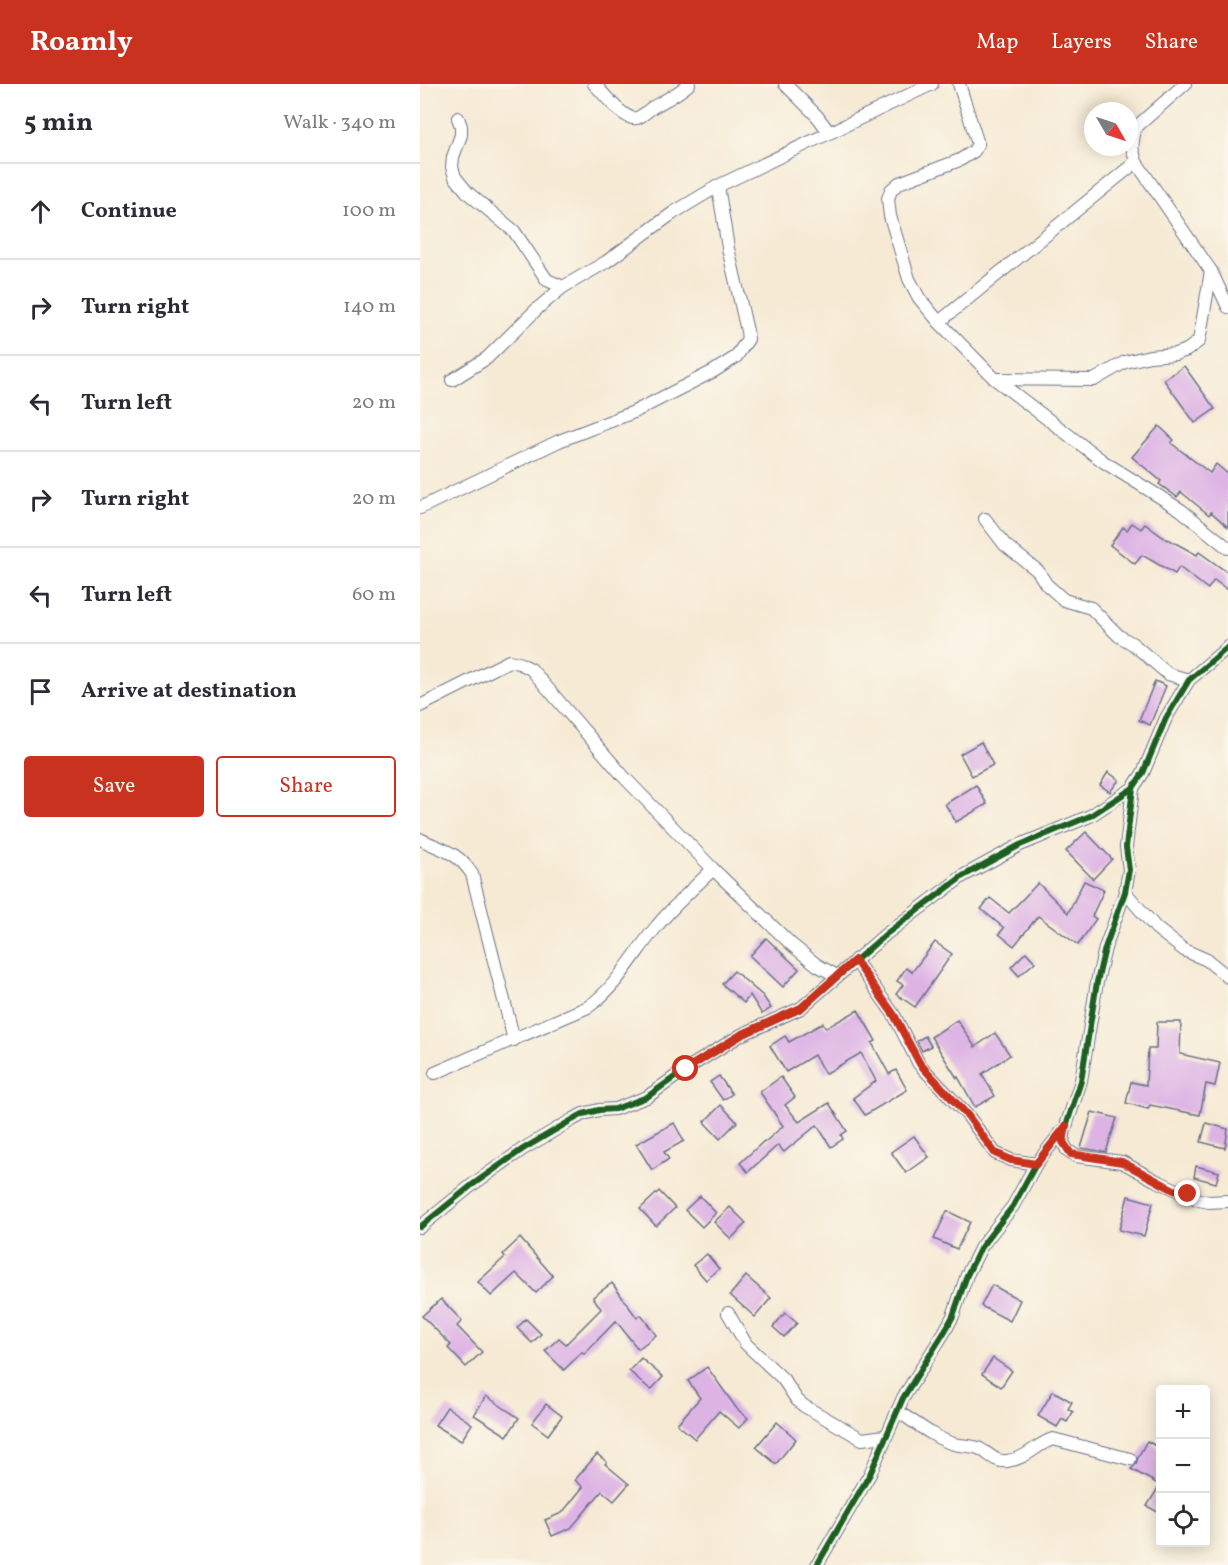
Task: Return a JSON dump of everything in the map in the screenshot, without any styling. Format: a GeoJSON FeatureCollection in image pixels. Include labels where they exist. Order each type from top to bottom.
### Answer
{"type":"FeatureCollection","features":[{"type":"Feature","properties":{"kind":"street"},"geometry":{"type":"LineString","coordinates":[[594,84],[622,114],[632,118],[640,117],[675,96],[689,84]]}},
{"type":"Feature","properties":{"kind":"street"},"geometry":{"type":"LineString","coordinates":[[785,84],[818,116],[829,132]]}},
{"type":"Feature","properties":{"kind":"street"},"geometry":{"type":"LineString","coordinates":[[452,380],[487,358],[563,287],[606,262],[673,213],[718,186],[932,84]]}},
{"type":"Feature","properties":{"kind":"street"},"geometry":{"type":"LineString","coordinates":[[959,84],[978,144],[974,151],[960,160],[899,183],[891,190],[888,199],[909,279],[919,298],[939,322],[995,379],[1104,462],[1180,510],[1228,548]]}},
{"type":"Feature","properties":{"kind":"street"},"geometry":{"type":"LineString","coordinates":[[1185,84],[1136,128],[1132,147],[1136,162],[1211,271],[1228,308]]}},
{"type":"Feature","properties":{"kind":"street"},"geometry":{"type":"LineString","coordinates":[[458,118],[461,135],[452,167],[455,177],[468,193],[514,231],[547,280],[563,287]]}},
{"type":"Feature","properties":{"kind":"street"},"geometry":{"type":"LineString","coordinates":[[939,322],[1136,162]]}},
{"type":"Feature","properties":{"kind":"street"},"geometry":{"type":"LineString","coordinates":[[420,508],[559,441],[634,412],[714,371],[736,357],[748,339],[728,248],[718,186]]}},
{"type":"Feature","properties":{"kind":"street"},"geometry":{"type":"LineString","coordinates":[[995,379],[1094,380],[1125,362],[1150,356],[1168,356],[1187,350],[1199,341],[1211,271]]}},
{"type":"Feature","properties":{"kind":"street"},"geometry":{"type":"LineString","coordinates":[[985,519],[1005,545],[1038,571],[1046,584],[1064,600],[1091,608],[1119,636],[1167,674],[1189,680]]}},
{"type":"Feature","properties":{"kind":"street"},"geometry":{"type":"LineString","coordinates":[[420,1227],[472,1185],[533,1143],[583,1114],[615,1109],[647,1097],[741,1035],[801,1008],[855,960],[963,876],[1020,845],[1090,816],[1133,788],[1143,773],[1166,718],[1189,680],[1228,647]]}},
{"type":"Feature","properties":{"kind":"street"},"geometry":{"type":"LineString","coordinates":[[420,706],[509,661],[531,669],[624,777],[713,869],[792,945],[817,965],[837,976]]}},
{"type":"Feature","properties":{"kind":"street"},"geometry":{"type":"LineString","coordinates":[[1133,788],[1126,847],[1129,870],[1125,892],[1105,948],[1097,982],[1081,1081],[1063,1142],[1067,1150],[1076,1156],[1122,1162],[1199,1200],[1228,1201]]}},
{"type":"Feature","properties":{"kind":"street"},"geometry":{"type":"LineString","coordinates":[[420,839],[455,854],[472,873],[514,1040]]}},
{"type":"Feature","properties":{"kind":"street"},"geometry":{"type":"LineString","coordinates":[[435,1074],[588,1007],[601,998],[661,921],[713,869]]}},
{"type":"Feature","properties":{"kind":"street"},"geometry":{"type":"LineString","coordinates":[[1125,892],[1156,928],[1184,950],[1207,960],[1228,977]]}},
{"type":"Feature","properties":{"kind":"street"},"geometry":{"type":"LineString","coordinates":[[855,960],[894,1015],[920,1064],[968,1116],[995,1153],[1011,1160],[1036,1164]]}},
{"type":"Feature","properties":{"kind":"street"},"geometry":{"type":"LineString","coordinates":[[817,1565],[870,1474],[897,1411],[953,1316],[967,1275],[981,1247],[1013,1206],[1036,1164],[1066,1126]]}},
{"type":"Feature","properties":{"kind":"street"},"geometry":{"type":"LineString","coordinates":[[728,1313],[746,1344],[783,1379],[797,1400],[804,1406],[862,1439],[885,1436]]}},
{"type":"Feature","properties":{"kind":"street"},"geometry":{"type":"LineString","coordinates":[[897,1411],[935,1435],[953,1443],[979,1449],[999,1461],[1024,1457],[1046,1441],[1053,1439],[1130,1459]]}},
{"type":"Feature","properties":{"kind":"building"},"geometry":{"type":"Polygon","coordinates":[[[1184,366],[1215,409],[1195,423],[1164,380],[1184,366]]]}},
{"type":"Feature","properties":{"kind":"building"},"geometry":{"type":"Polygon","coordinates":[[[1159,426],[1174,440],[1171,443],[1210,473],[1216,464],[1228,474],[1228,527],[1211,512],[1209,515],[1181,492],[1177,497],[1159,484],[1161,481],[1132,457],[1159,426]]]}},
{"type":"Feature","properties":{"kind":"building"},"geometry":{"type":"Polygon","coordinates":[[[1132,523],[1141,529],[1145,524],[1167,540],[1197,555],[1199,552],[1228,573],[1228,590],[1214,580],[1208,589],[1179,567],[1175,574],[1142,555],[1135,564],[1110,545],[1123,527],[1127,530],[1132,523]]]}},
{"type":"Feature","properties":{"kind":"building"},"geometry":{"type":"Polygon","coordinates":[[[1155,681],[1166,686],[1150,725],[1139,720],[1155,681]]]}},
{"type":"Feature","properties":{"kind":"building"},"geometry":{"type":"Polygon","coordinates":[[[981,742],[993,765],[972,776],[960,754],[981,742]]]}},
{"type":"Feature","properties":{"kind":"building"},"geometry":{"type":"Polygon","coordinates":[[[1108,772],[1119,780],[1110,792],[1100,785],[1108,772]]]}},
{"type":"Feature","properties":{"kind":"building"},"geometry":{"type":"Polygon","coordinates":[[[976,785],[987,804],[956,822],[945,804],[976,785]]]}},
{"type":"Feature","properties":{"kind":"building"},"geometry":{"type":"Polygon","coordinates":[[[1086,832],[1112,859],[1093,879],[1066,851],[1086,832]]]}},
{"type":"Feature","properties":{"kind":"building"},"geometry":{"type":"Polygon","coordinates":[[[1084,881],[1104,890],[1092,916],[1096,919],[1078,945],[1038,916],[1014,946],[999,934],[1004,928],[981,909],[990,898],[1009,913],[1038,883],[1068,913],[1084,881]]]}},
{"type":"Feature","properties":{"kind":"building"},"geometry":{"type":"Polygon","coordinates":[[[766,938],[799,969],[783,987],[750,956],[766,938]]]}},
{"type":"Feature","properties":{"kind":"building"},"geometry":{"type":"Polygon","coordinates":[[[935,942],[952,954],[915,1007],[896,994],[903,985],[897,981],[906,968],[912,972],[935,942]]]}},
{"type":"Feature","properties":{"kind":"building"},"geometry":{"type":"Polygon","coordinates":[[[1026,952],[1035,962],[1019,976],[1011,967],[1026,952]]]}},
{"type":"Feature","properties":{"kind":"building"},"geometry":{"type":"Polygon","coordinates":[[[734,971],[763,996],[771,1008],[762,1014],[750,995],[744,1003],[722,984],[734,971]]]}},
{"type":"Feature","properties":{"kind":"building"},"geometry":{"type":"Polygon","coordinates":[[[858,1010],[876,1041],[872,1043],[889,1074],[896,1070],[907,1090],[865,1115],[853,1098],[876,1081],[861,1053],[825,1074],[814,1055],[786,1072],[770,1046],[785,1036],[789,1042],[823,1023],[826,1028],[858,1010]]]}},
{"type":"Feature","properties":{"kind":"building"},"geometry":{"type":"Polygon","coordinates":[[[957,1020],[975,1047],[995,1033],[1010,1055],[982,1074],[995,1096],[975,1107],[931,1037],[957,1020]]]}},
{"type":"Feature","properties":{"kind":"building"},"geometry":{"type":"Polygon","coordinates":[[[1157,1022],[1181,1022],[1180,1054],[1220,1063],[1215,1086],[1206,1084],[1200,1115],[1150,1105],[1148,1109],[1126,1103],[1131,1082],[1146,1085],[1148,1049],[1156,1049],[1157,1022]]]}},
{"type":"Feature","properties":{"kind":"building"},"geometry":{"type":"Polygon","coordinates":[[[925,1036],[931,1046],[922,1051],[917,1041],[925,1036]]]}},
{"type":"Feature","properties":{"kind":"building"},"geometry":{"type":"Polygon","coordinates":[[[719,1076],[732,1094],[723,1100],[710,1082],[719,1076]]]}},
{"type":"Feature","properties":{"kind":"building"},"geometry":{"type":"Polygon","coordinates":[[[781,1077],[795,1097],[785,1105],[799,1122],[829,1103],[847,1131],[841,1135],[843,1139],[831,1147],[817,1125],[784,1152],[778,1145],[748,1172],[740,1163],[783,1126],[760,1092],[781,1077]]]}},
{"type":"Feature","properties":{"kind":"building"},"geometry":{"type":"Polygon","coordinates":[[[721,1105],[737,1122],[720,1139],[704,1122],[721,1105]]]}},
{"type":"Feature","properties":{"kind":"building"},"geometry":{"type":"Polygon","coordinates":[[[1092,1112],[1117,1118],[1106,1152],[1081,1148],[1092,1112]]]}},
{"type":"Feature","properties":{"kind":"building"},"geometry":{"type":"Polygon","coordinates":[[[674,1123],[684,1141],[664,1152],[669,1159],[652,1170],[636,1144],[674,1123]]]}},
{"type":"Feature","properties":{"kind":"building"},"geometry":{"type":"Polygon","coordinates":[[[1206,1123],[1228,1129],[1225,1148],[1201,1142],[1206,1123]]]}},
{"type":"Feature","properties":{"kind":"building"},"geometry":{"type":"Polygon","coordinates":[[[914,1136],[929,1157],[906,1173],[891,1152],[914,1136]]]}},
{"type":"Feature","properties":{"kind":"building"},"geometry":{"type":"Polygon","coordinates":[[[1196,1166],[1219,1172],[1216,1183],[1194,1177],[1196,1166]]]}},
{"type":"Feature","properties":{"kind":"building"},"geometry":{"type":"Polygon","coordinates":[[[659,1191],[675,1208],[656,1226],[640,1209],[659,1191]]]}},
{"type":"Feature","properties":{"kind":"building"},"geometry":{"type":"Polygon","coordinates":[[[700,1196],[716,1213],[702,1227],[685,1210],[700,1196]]]}},
{"type":"Feature","properties":{"kind":"building"},"geometry":{"type":"Polygon","coordinates":[[[1128,1196],[1153,1203],[1144,1236],[1119,1230],[1128,1196]]]}},
{"type":"Feature","properties":{"kind":"building"},"geometry":{"type":"Polygon","coordinates":[[[730,1207],[746,1223],[731,1239],[714,1222],[730,1207]]]}},
{"type":"Feature","properties":{"kind":"building"},"geometry":{"type":"Polygon","coordinates":[[[947,1211],[970,1222],[957,1249],[934,1239],[947,1211]]]}},
{"type":"Feature","properties":{"kind":"building"},"geometry":{"type":"Polygon","coordinates":[[[520,1238],[553,1276],[536,1293],[516,1273],[491,1296],[478,1282],[505,1257],[503,1254],[520,1238]]]}},
{"type":"Feature","properties":{"kind":"building"},"geometry":{"type":"Polygon","coordinates":[[[707,1254],[719,1269],[706,1280],[693,1265],[707,1254]]]}},
{"type":"Feature","properties":{"kind":"building"},"geometry":{"type":"Polygon","coordinates":[[[746,1276],[771,1298],[755,1317],[730,1295],[746,1276]]]}},
{"type":"Feature","properties":{"kind":"building"},"geometry":{"type":"Polygon","coordinates":[[[612,1283],[637,1318],[641,1315],[656,1335],[638,1349],[616,1321],[584,1354],[582,1352],[564,1370],[545,1351],[559,1338],[566,1344],[601,1309],[593,1297],[612,1283]]]}},
{"type":"Feature","properties":{"kind":"building"},"geometry":{"type":"Polygon","coordinates":[[[992,1285],[1020,1300],[1010,1321],[981,1306],[992,1285]]]}},
{"type":"Feature","properties":{"kind":"building"},"geometry":{"type":"Polygon","coordinates":[[[441,1299],[462,1321],[457,1326],[482,1352],[466,1367],[448,1348],[451,1345],[422,1316],[441,1299]]]}},
{"type":"Feature","properties":{"kind":"building"},"geometry":{"type":"Polygon","coordinates":[[[785,1313],[797,1323],[784,1337],[773,1327],[785,1313]]]}},
{"type":"Feature","properties":{"kind":"building"},"geometry":{"type":"Polygon","coordinates":[[[526,1319],[541,1334],[532,1343],[517,1328],[526,1319]]]}},
{"type":"Feature","properties":{"kind":"building"},"geometry":{"type":"Polygon","coordinates":[[[641,1358],[663,1377],[651,1390],[629,1371],[641,1358]]]}},
{"type":"Feature","properties":{"kind":"building"},"geometry":{"type":"Polygon","coordinates":[[[993,1358],[1012,1371],[1001,1387],[982,1374],[993,1358]]]}},
{"type":"Feature","properties":{"kind":"building"},"geometry":{"type":"Polygon","coordinates":[[[707,1367],[737,1409],[748,1418],[739,1428],[719,1411],[695,1439],[677,1424],[700,1398],[688,1381],[707,1367]]]}},
{"type":"Feature","properties":{"kind":"building"},"geometry":{"type":"Polygon","coordinates":[[[1053,1391],[1072,1402],[1068,1409],[1073,1412],[1067,1422],[1062,1419],[1057,1427],[1038,1416],[1053,1391]]]}},
{"type":"Feature","properties":{"kind":"building"},"geometry":{"type":"Polygon","coordinates":[[[486,1396],[519,1418],[507,1436],[474,1415],[486,1396]]]}},
{"type":"Feature","properties":{"kind":"building"},"geometry":{"type":"Polygon","coordinates":[[[546,1404],[562,1416],[548,1435],[532,1423],[546,1404]]]}},
{"type":"Feature","properties":{"kind":"building"},"geometry":{"type":"Polygon","coordinates":[[[447,1407],[472,1424],[461,1441],[435,1425],[447,1407]]]}},
{"type":"Feature","properties":{"kind":"building"},"geometry":{"type":"Polygon","coordinates":[[[777,1422],[796,1439],[776,1464],[756,1447],[777,1422]]]}},
{"type":"Feature","properties":{"kind":"building"},"geometry":{"type":"Polygon","coordinates":[[[1147,1441],[1156,1446],[1156,1483],[1131,1469],[1147,1441]]]}},
{"type":"Feature","properties":{"kind":"building"},"geometry":{"type":"Polygon","coordinates":[[[597,1454],[607,1462],[605,1464],[629,1484],[614,1501],[602,1491],[571,1528],[552,1536],[545,1520],[562,1513],[583,1487],[575,1480],[597,1454]]]}},
{"type":"Feature","properties":{"kind":"building"},"geometry":{"type":"Polygon","coordinates":[[[1156,1491],[1156,1511],[1147,1506],[1156,1491]]]}},
{"type":"Feature","properties":{"kind":"cycle path"},"geometry":{"type":"LineString","coordinates":[[817,1565],[870,1474],[903,1398],[953,1316],[967,1275],[981,1247],[1013,1206],[1036,1164],[1066,1126],[1081,1081],[1097,982],[1105,948],[1125,892],[1129,870],[1126,847],[1133,788],[1143,773],[1166,718],[1189,680],[1228,647]]}},
{"type":"Feature","properties":{"kind":"cycle path"},"geometry":{"type":"LineString","coordinates":[[420,1227],[472,1185],[523,1149],[572,1120],[583,1114],[615,1109],[647,1097],[686,1069],[741,1035],[801,1008],[886,934],[963,876],[1020,845],[1090,816],[1133,788]]}},
{"type":"Feature","properties":{"kind":"route"},"geometry":{"type":"LineString","coordinates":[[686,1069],[741,1035],[801,1008],[855,960],[894,1015],[910,1049],[920,1064],[968,1116],[995,1153],[1011,1160],[1036,1164],[1066,1126],[1063,1142],[1071,1154],[1130,1164],[1174,1190],[1188,1194]]}}]}
